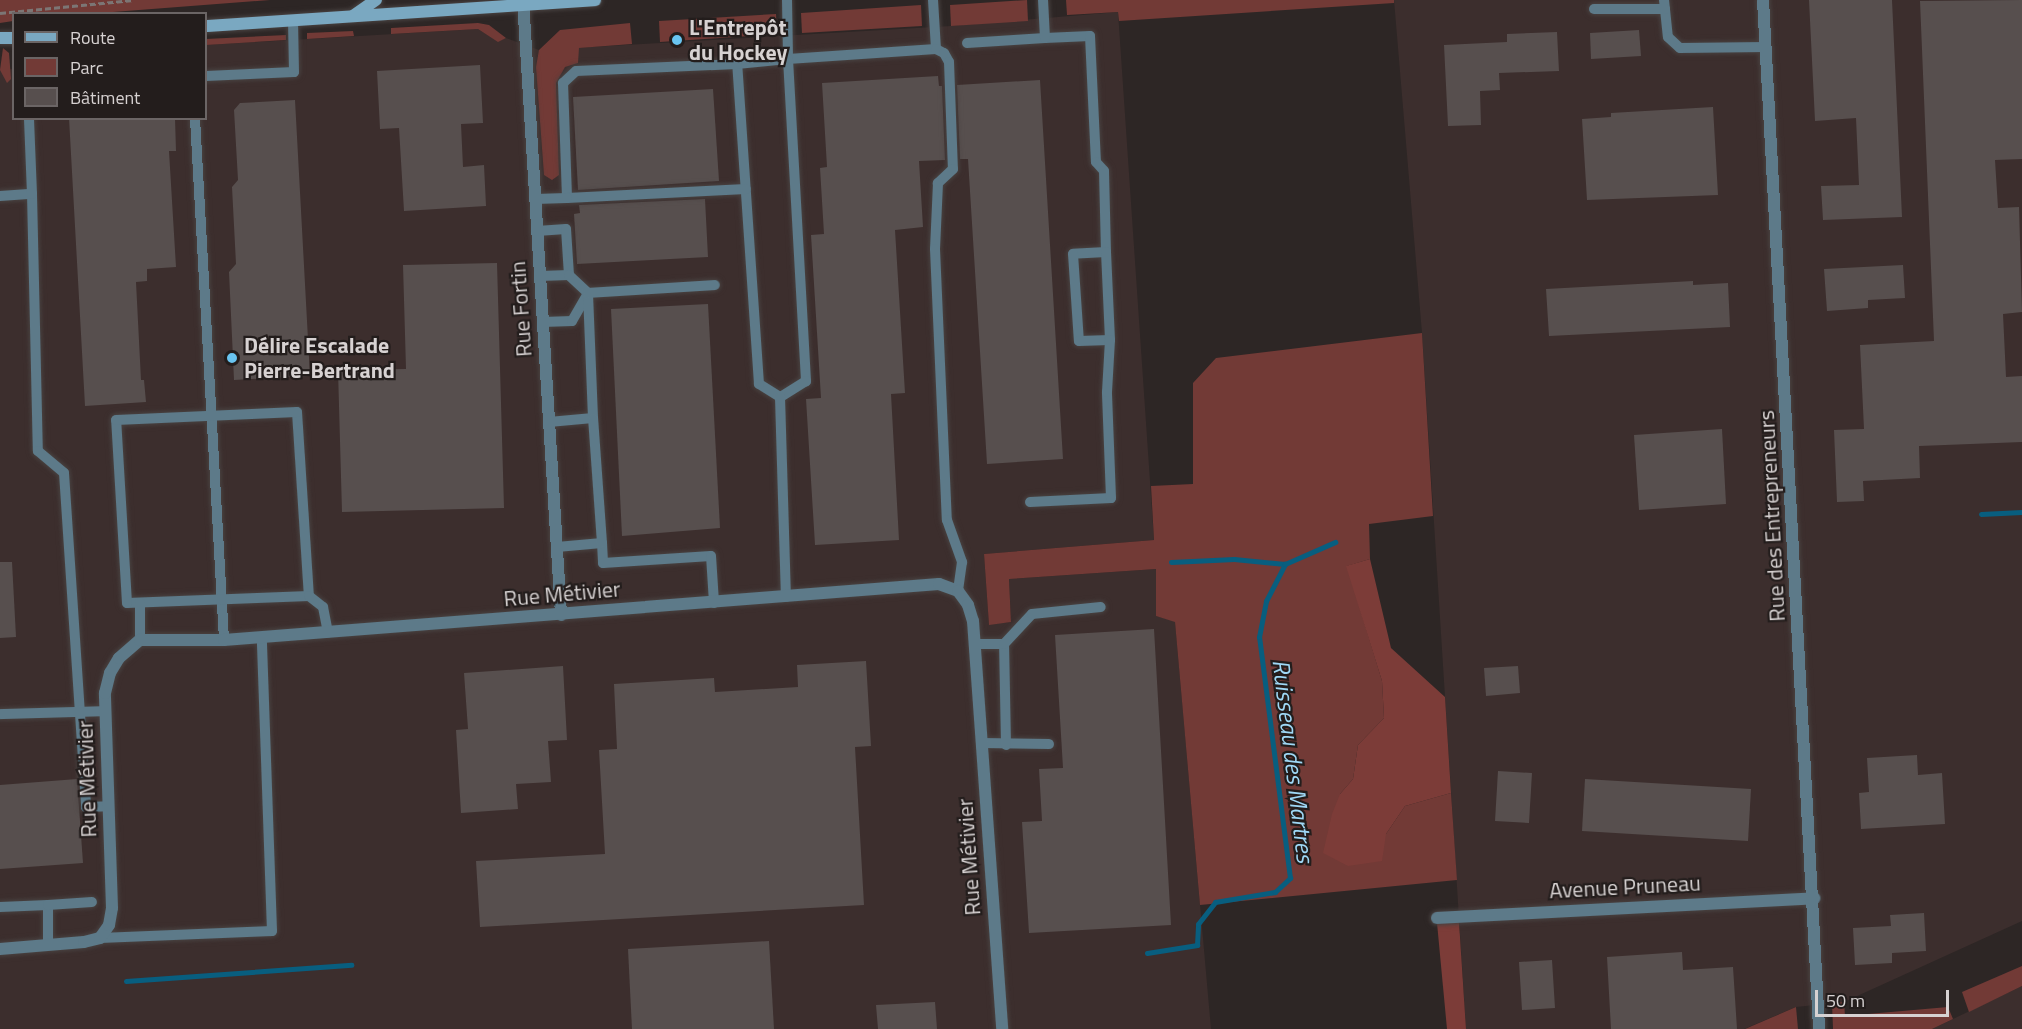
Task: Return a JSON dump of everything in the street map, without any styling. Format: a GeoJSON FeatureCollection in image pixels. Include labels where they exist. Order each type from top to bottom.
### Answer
{"type":"FeatureCollection","features":[{"type":"Feature","properties":{"kind":"main road"},"geometry":{"type":"LineString","coordinates":[[352,16],[376,0]]}},
{"type":"Feature","properties":{"kind":"main road"},"geometry":{"type":"LineString","coordinates":[[207,26],[523,3],[595,0]]}},
{"type":"Feature","properties":{"kind":"street","name":"Rue des Entrepreneurs"},"geometry":{"type":"LineString","coordinates":[[1763,0],[1814,898],[1819,1029]]}},
{"type":"Feature","properties":{"kind":"street","name":"Rue Fortin"},"geometry":{"type":"LineString","coordinates":[[523,3],[561,615]]}},
{"type":"Feature","properties":{"kind":"street","name":"Rue Métivier"},"geometry":{"type":"LineString","coordinates":[[100,938],[109,925],[112,908],[105,711],[110,673],[140,640],[262,638],[939,584],[958,591],[968,605],[975,644],[1002,1029]]}},
{"type":"Feature","properties":{"kind":"street","name":"Avenue Pruneau"},"geometry":{"type":"LineString","coordinates":[[1437,918],[1814,898]]}},
{"type":"Feature","properties":{"kind":"street"},"geometry":{"type":"LineString","coordinates":[[0,949],[100,938]]}},
{"type":"Feature","properties":{"kind":"lane"},"geometry":{"type":"LineString","coordinates":[[780,397],[806,381],[788,59],[787,0]]}},
{"type":"Feature","properties":{"kind":"lane"},"geometry":{"type":"LineString","coordinates":[[933,0],[936,49]]}},
{"type":"Feature","properties":{"kind":"lane"},"geometry":{"type":"LineString","coordinates":[[1043,0],[1045,38]]}},
{"type":"Feature","properties":{"kind":"lane"},"geometry":{"type":"LineString","coordinates":[[1594,9],[1664,5],[1668,37],[1680,48],[1766,47]]}},
{"type":"Feature","properties":{"kind":"lane"},"geometry":{"type":"LineString","coordinates":[[207,76],[294,72],[292,20]]}},
{"type":"Feature","properties":{"kind":"lane"},"geometry":{"type":"LineString","coordinates":[[968,43],[1090,36],[1096,162],[1104,171],[1110,340],[1107,392],[1111,498],[1030,502]]}},
{"type":"Feature","properties":{"kind":"lane"},"geometry":{"type":"LineString","coordinates":[[567,198],[563,83],[576,71],[737,64],[936,49],[944,53],[949,62],[953,169],[938,183],[935,249],[947,520],[962,562],[958,591]]}},
{"type":"Feature","properties":{"kind":"lane"},"geometry":{"type":"LineString","coordinates":[[737,64],[759,384],[780,397]]}},
{"type":"Feature","properties":{"kind":"lane"},"geometry":{"type":"LineString","coordinates":[[29,120],[38,451],[64,473],[86,807],[109,806]]}},
{"type":"Feature","properties":{"kind":"lane"},"geometry":{"type":"LineString","coordinates":[[195,120],[224,640]]}},
{"type":"Feature","properties":{"kind":"lane"},"geometry":{"type":"LineString","coordinates":[[535,199],[746,189]]}},
{"type":"Feature","properties":{"kind":"lane"},"geometry":{"type":"LineString","coordinates":[[0,196],[32,194]]}},
{"type":"Feature","properties":{"kind":"lane"},"geometry":{"type":"LineString","coordinates":[[537,231],[566,230],[569,275],[588,293],[593,418],[603,563],[711,556],[714,603]]}},
{"type":"Feature","properties":{"kind":"lane"},"geometry":{"type":"LineString","coordinates":[[1106,252],[1073,254],[1079,341],[1110,340]]}},
{"type":"Feature","properties":{"kind":"lane"},"geometry":{"type":"LineString","coordinates":[[540,276],[569,275]]}},
{"type":"Feature","properties":{"kind":"lane"},"geometry":{"type":"LineString","coordinates":[[588,293],[715,285]]}},
{"type":"Feature","properties":{"kind":"lane"},"geometry":{"type":"LineString","coordinates":[[543,322],[572,321],[588,293]]}},
{"type":"Feature","properties":{"kind":"lane"},"geometry":{"type":"LineString","coordinates":[[780,397],[786,597]]}},
{"type":"Feature","properties":{"kind":"lane"},"geometry":{"type":"LineString","coordinates":[[309,597],[297,412],[116,420],[127,603],[309,597],[323,607],[328,633]]}},
{"type":"Feature","properties":{"kind":"lane"},"geometry":{"type":"LineString","coordinates":[[549,422],[593,418]]}},
{"type":"Feature","properties":{"kind":"lane"},"geometry":{"type":"LineString","coordinates":[[557,548],[602,543]]}},
{"type":"Feature","properties":{"kind":"lane"},"geometry":{"type":"LineString","coordinates":[[140,603],[140,640]]}},
{"type":"Feature","properties":{"kind":"lane"},"geometry":{"type":"LineString","coordinates":[[1006,745],[1004,644],[1032,614],[1101,607]]}},
{"type":"Feature","properties":{"kind":"lane"},"geometry":{"type":"LineString","coordinates":[[100,938],[272,931],[262,638]]}},
{"type":"Feature","properties":{"kind":"lane"},"geometry":{"type":"LineString","coordinates":[[975,644],[1004,644]]}},
{"type":"Feature","properties":{"kind":"lane"},"geometry":{"type":"LineString","coordinates":[[0,714],[105,711]]}},
{"type":"Feature","properties":{"kind":"lane"},"geometry":{"type":"LineString","coordinates":[[982,743],[1049,744]]}},
{"type":"Feature","properties":{"kind":"lane"},"geometry":{"type":"LineString","coordinates":[[0,907],[92,902]]}},
{"type":"Feature","properties":{"kind":"lane"},"geometry":{"type":"LineString","coordinates":[[48,905],[48,945]]}},
{"type":"Feature","properties":{"kind":"path"},"geometry":{"type":"LineString","coordinates":[[0,13],[133,0]]}},
{"type":"Feature","properties":{"kind":"shaded area"},"geometry":{"type":"Polygon","coordinates":[[[1394,0],[2022,0],[2022,921],[1844,1002],[1796,1007],[1744,1029],[1466,1029],[1422,333],[1394,0]]]}},
{"type":"Feature","properties":{"kind":"shaded area"},"geometry":{"type":"Polygon","coordinates":[[[1118,12],[1154,540],[984,554],[989,624],[1011,622],[1009,579],[1156,569],[1156,616],[1175,621],[1211,1029],[0,1029],[0,70],[12,69],[12,120],[207,120],[207,45],[478,29],[498,41],[506,38],[539,50],[951,26],[1118,12]]]}},
{"type":"Feature","properties":{"kind":"shaded area"},"geometry":{"type":"Polygon","coordinates":[[[1370,559],[1391,648],[1445,697],[1451,793],[1405,806],[1386,834],[1382,861],[1348,866],[1323,853],[1332,814],[1340,794],[1353,779],[1358,745],[1384,718],[1382,681],[1346,566],[1370,559]]]}},
{"type":"Feature","properties":{"kind":"shaded area"},"geometry":{"type":"Polygon","coordinates":[[[1459,922],[1466,1029],[1447,1029],[1437,923],[1459,922]]]}},
{"type":"Feature","properties":{"kind":"shaded area"},"geometry":{"type":"Polygon","coordinates":[[[2022,986],[2022,1029],[1932,1029],[1953,1019],[2022,986]]]}},
{"type":"Feature","properties":{"kind":"green space"},"geometry":{"type":"Polygon","coordinates":[[[0,0],[270,0],[113,12],[12,12],[12,21],[0,23],[0,0]]]}},
{"type":"Feature","properties":{"kind":"green space"},"geometry":{"type":"Polygon","coordinates":[[[1027,0],[1028,21],[951,26],[950,5],[1027,0]]]}},
{"type":"Feature","properties":{"kind":"green space"},"geometry":{"type":"Polygon","coordinates":[[[1066,0],[1394,0],[1394,3],[1119,21],[1118,12],[1067,15],[1066,0]]]}},
{"type":"Feature","properties":{"kind":"green space"},"geometry":{"type":"Polygon","coordinates":[[[921,5],[922,26],[802,33],[801,13],[921,5]]]}},
{"type":"Feature","properties":{"kind":"green space"},"geometry":{"type":"Polygon","coordinates":[[[776,14],[777,34],[660,42],[659,21],[776,14]]]}},
{"type":"Feature","properties":{"kind":"green space"},"geometry":{"type":"Polygon","coordinates":[[[478,23],[489,25],[506,38],[498,42],[478,29],[391,34],[391,28],[478,23]]]}},
{"type":"Feature","properties":{"kind":"green space"},"geometry":{"type":"Polygon","coordinates":[[[630,23],[632,44],[579,48],[578,63],[565,67],[556,83],[559,175],[552,180],[544,175],[536,67],[539,50],[560,30],[630,23]]]}},
{"type":"Feature","properties":{"kind":"green space"},"geometry":{"type":"Polygon","coordinates":[[[353,31],[354,36],[307,39],[307,33],[353,31]]]}},
{"type":"Feature","properties":{"kind":"green space"},"geometry":{"type":"Polygon","coordinates":[[[286,35],[286,40],[207,45],[207,39],[286,35]]]}},
{"type":"Feature","properties":{"kind":"green space"},"geometry":{"type":"Polygon","coordinates":[[[3,48],[9,53],[11,79],[7,83],[0,70],[3,48]]]}},
{"type":"Feature","properties":{"kind":"green space"},"geometry":{"type":"Polygon","coordinates":[[[1422,333],[1433,516],[1369,524],[1370,559],[1347,566],[1382,681],[1384,718],[1358,745],[1353,779],[1340,794],[1386,834],[1405,806],[1451,793],[1457,880],[1200,905],[1175,622],[1156,616],[1156,569],[1009,579],[1011,622],[989,625],[984,554],[1154,540],[1151,486],[1193,484],[1193,383],[1216,358],[1422,333]]]}},
{"type":"Feature","properties":{"kind":"green space"},"geometry":{"type":"Polygon","coordinates":[[[2022,966],[2022,986],[1969,1012],[1962,992],[2022,966]]]}},
{"type":"Feature","properties":{"kind":"green space"},"geometry":{"type":"Polygon","coordinates":[[[1844,1002],[1845,1016],[1948,1007],[1953,1019],[1932,1029],[1833,1029],[1832,1003],[1844,1002]]]}},
{"type":"Feature","properties":{"kind":"green space"},"geometry":{"type":"Polygon","coordinates":[[[1796,1007],[1798,1029],[1745,1029],[1796,1007]]]}},
{"type":"Feature","properties":{"kind":"building"},"geometry":{"type":"Polygon","coordinates":[[[1809,0],[1892,0],[1902,217],[1823,220],[1821,186],[1859,185],[1856,118],[1815,121],[1809,0]]]}},
{"type":"Feature","properties":{"kind":"building"},"geometry":{"type":"Polygon","coordinates":[[[2022,0],[2022,159],[1995,160],[1998,208],[2019,207],[2022,312],[2003,314],[2006,377],[2022,376],[2022,442],[1919,446],[1920,478],[1863,481],[1864,501],[1837,502],[1834,430],[1864,429],[1860,345],[1934,341],[1920,1],[2022,0]]]}},
{"type":"Feature","properties":{"kind":"building"},"geometry":{"type":"Polygon","coordinates":[[[1639,30],[1641,56],[1591,59],[1590,33],[1639,30]]]}},
{"type":"Feature","properties":{"kind":"building"},"geometry":{"type":"Polygon","coordinates":[[[1557,32],[1559,71],[1499,73],[1500,90],[1480,91],[1481,125],[1448,126],[1444,45],[1507,42],[1507,34],[1557,32]]]}},
{"type":"Feature","properties":{"kind":"building"},"geometry":{"type":"Polygon","coordinates":[[[480,65],[483,123],[461,124],[463,167],[484,165],[486,206],[404,211],[399,128],[380,129],[377,71],[480,65]]]}},
{"type":"Feature","properties":{"kind":"building"},"geometry":{"type":"Polygon","coordinates":[[[938,76],[939,86],[942,86],[945,160],[919,161],[923,227],[895,230],[905,393],[891,394],[899,540],[815,545],[806,399],[821,398],[811,235],[824,234],[820,168],[827,167],[822,83],[938,76]]]}},
{"type":"Feature","properties":{"kind":"building"},"geometry":{"type":"Polygon","coordinates":[[[1040,80],[1063,459],[987,464],[968,159],[960,159],[957,85],[1040,80]]]}},
{"type":"Feature","properties":{"kind":"building"},"geometry":{"type":"Polygon","coordinates":[[[713,89],[719,181],[578,190],[573,97],[713,89]]]}},
{"type":"Feature","properties":{"kind":"building"},"geometry":{"type":"Polygon","coordinates":[[[295,100],[310,376],[234,380],[229,272],[236,264],[232,187],[238,180],[234,110],[240,103],[295,100]]]}},
{"type":"Feature","properties":{"kind":"building"},"geometry":{"type":"Polygon","coordinates":[[[1713,107],[1718,195],[1587,200],[1582,119],[1611,117],[1611,113],[1713,107]]]}},
{"type":"Feature","properties":{"kind":"building"},"geometry":{"type":"Polygon","coordinates":[[[69,120],[175,120],[176,151],[169,151],[176,267],[147,269],[147,281],[136,282],[141,380],[144,380],[146,402],[85,406],[69,120]]]}},
{"type":"Feature","properties":{"kind":"building"},"geometry":{"type":"Polygon","coordinates":[[[705,199],[708,257],[577,264],[574,214],[580,213],[579,205],[705,199]]]}},
{"type":"Feature","properties":{"kind":"building"},"geometry":{"type":"Polygon","coordinates":[[[497,263],[504,508],[342,512],[338,370],[406,369],[403,265],[497,263]]]}},
{"type":"Feature","properties":{"kind":"building"},"geometry":{"type":"Polygon","coordinates":[[[1903,265],[1905,298],[1868,300],[1868,308],[1827,311],[1824,269],[1903,265]]]}},
{"type":"Feature","properties":{"kind":"building"},"geometry":{"type":"Polygon","coordinates":[[[1693,281],[1693,285],[1728,283],[1730,327],[1549,336],[1546,289],[1693,281]]]}},
{"type":"Feature","properties":{"kind":"building"},"geometry":{"type":"Polygon","coordinates":[[[708,304],[720,528],[622,536],[611,309],[708,304]]]}},
{"type":"Feature","properties":{"kind":"building"},"geometry":{"type":"Polygon","coordinates":[[[1722,429],[1726,504],[1639,510],[1634,435],[1722,429]]]}},
{"type":"Feature","properties":{"kind":"building"},"geometry":{"type":"Polygon","coordinates":[[[0,562],[12,562],[16,637],[0,638],[0,562]]]}},
{"type":"Feature","properties":{"kind":"building"},"geometry":{"type":"Polygon","coordinates":[[[1154,629],[1171,925],[1029,933],[1022,822],[1042,821],[1039,769],[1063,768],[1055,635],[1154,629]]]}},
{"type":"Feature","properties":{"kind":"building"},"geometry":{"type":"Polygon","coordinates":[[[866,661],[871,746],[855,747],[864,905],[480,927],[476,861],[605,854],[599,750],[617,749],[614,684],[714,678],[715,692],[798,687],[797,665],[866,661]]]}},
{"type":"Feature","properties":{"kind":"building"},"geometry":{"type":"Polygon","coordinates":[[[563,666],[567,740],[548,741],[551,782],[516,784],[518,809],[461,813],[456,730],[468,729],[464,673],[563,666]]]}},
{"type":"Feature","properties":{"kind":"building"},"geometry":{"type":"Polygon","coordinates":[[[1518,666],[1520,693],[1486,696],[1484,668],[1518,666]]]}},
{"type":"Feature","properties":{"kind":"building"},"geometry":{"type":"Polygon","coordinates":[[[1917,755],[1918,775],[1942,773],[1945,824],[1861,829],[1859,793],[1869,792],[1867,758],[1917,755]]]}},
{"type":"Feature","properties":{"kind":"building"},"geometry":{"type":"Polygon","coordinates":[[[1498,771],[1532,773],[1529,823],[1495,821],[1498,771]]]}},
{"type":"Feature","properties":{"kind":"building"},"geometry":{"type":"Polygon","coordinates":[[[77,779],[83,863],[0,869],[0,785],[77,779]]]}},
{"type":"Feature","properties":{"kind":"building"},"geometry":{"type":"Polygon","coordinates":[[[1585,779],[1751,789],[1748,841],[1582,831],[1585,779]]]}},
{"type":"Feature","properties":{"kind":"building"},"geometry":{"type":"Polygon","coordinates":[[[1924,913],[1926,951],[1892,953],[1892,963],[1855,965],[1853,928],[1891,926],[1890,915],[1924,913]]]}},
{"type":"Feature","properties":{"kind":"building"},"geometry":{"type":"Polygon","coordinates":[[[769,941],[774,1029],[632,1029],[628,949],[769,941]]]}},
{"type":"Feature","properties":{"kind":"building"},"geometry":{"type":"Polygon","coordinates":[[[1682,952],[1683,970],[1733,967],[1737,1029],[1611,1029],[1607,957],[1682,952]]]}},
{"type":"Feature","properties":{"kind":"building"},"geometry":{"type":"Polygon","coordinates":[[[1552,960],[1555,1008],[1522,1010],[1519,962],[1552,960]]]}},
{"type":"Feature","properties":{"kind":"building"},"geometry":{"type":"Polygon","coordinates":[[[935,1002],[937,1029],[878,1029],[876,1005],[935,1002]]]}},
{"type":"Feature","properties":{"kind":"waterway","name":"Ruisseau des Martres"},"geometry":{"type":"LineString","coordinates":[[1981,514],[2022,512]]}},
{"type":"Feature","properties":{"kind":"waterway","name":"Ruisseau des Martres"},"geometry":{"type":"LineString","coordinates":[[1147,953],[1197,945],[1198,924],[1215,902],[1275,892],[1290,878],[1259,637],[1266,601],[1285,564],[1335,542]]}},
{"type":"Feature","properties":{"kind":"waterway"},"geometry":{"type":"LineString","coordinates":[[1171,562],[1234,559],[1285,564]]}},
{"type":"Feature","properties":{"kind":"waterway","name":"Ruisseau des Martres"},"geometry":{"type":"LineString","coordinates":[[126,981],[351,965]]}},
{"type":"Feature","properties":{"kind":"place","name":"L'Entrepôt du Hockey"},"geometry":{"type":"Point","coordinates":[677,40]}},
{"type":"Feature","properties":{"kind":"place","name":"Délire Escalade Pierre-Bertrand"},"geometry":{"type":"Point","coordinates":[232,358]}}]}
